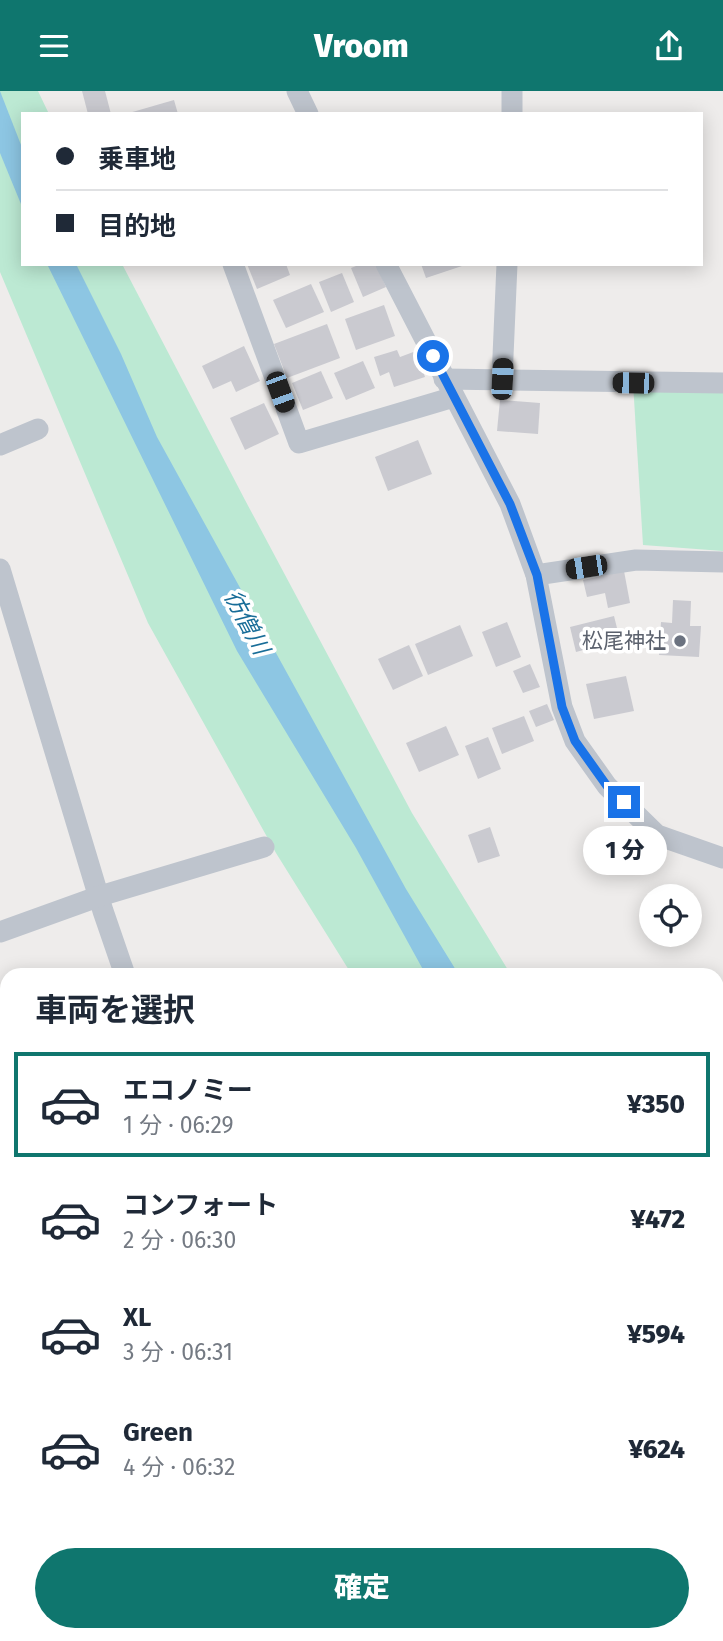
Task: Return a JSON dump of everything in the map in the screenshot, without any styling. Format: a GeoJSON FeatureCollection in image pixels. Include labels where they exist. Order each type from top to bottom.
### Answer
{"type":"FeatureCollection","features":[{"type":"Feature","properties":{"kind":"street"},"geometry":{"type":"LineString","coordinates":[[297,91],[308,112]]}},
{"type":"Feature","properties":{"kind":"street"},"geometry":{"type":"LineString","coordinates":[[512,91],[512,112]]}},
{"type":"Feature","properties":{"kind":"street"},"geometry":{"type":"LineString","coordinates":[[234,266],[299,443],[449,388],[502,379],[723,383]]}},
{"type":"Feature","properties":{"kind":"street"},"geometry":{"type":"LineString","coordinates":[[387,266],[510,504],[537,575],[562,707],[575,741],[607,786],[657,835],[723,858]]}},
{"type":"Feature","properties":{"kind":"street"},"geometry":{"type":"LineString","coordinates":[[502,379],[507,266]]}},
{"type":"Feature","properties":{"kind":"street"},"geometry":{"type":"LineString","coordinates":[[0,445],[38,429]]}},
{"type":"Feature","properties":{"kind":"street"},"geometry":{"type":"LineString","coordinates":[[537,575],[636,559],[723,562]]}},
{"type":"Feature","properties":{"kind":"street"},"geometry":{"type":"LineString","coordinates":[[0,569],[123,968]]}},
{"type":"Feature","properties":{"kind":"street"},"geometry":{"type":"LineString","coordinates":[[0,932],[100,896],[264,847]]}},
{"type":"Feature","properties":{"kind":"green space"},"geometry":{"type":"Polygon","coordinates":[[[0,91],[38,91],[48,112],[21,112],[21,266],[123,266],[412,813],[507,968],[348,968],[276,853],[148,623],[0,272],[0,91]]]}},
{"type":"Feature","properties":{"kind":"green space"},"geometry":{"type":"Polygon","coordinates":[[[633,383],[723,390],[723,551],[643,545],[633,383]]]}},
{"type":"Feature","properties":{"kind":"water"},"geometry":{"type":"Polygon","coordinates":[[[0,91],[21,145],[21,204],[0,153],[0,91]]]}},
{"type":"Feature","properties":{"kind":"water","name":"彷僧川"},"geometry":{"type":"Polygon","coordinates":[[[48,266],[77,266],[121,354],[157,437],[406,889],[455,968],[422,968],[356,848],[237,651],[48,266]]]}},
{"type":"Feature","properties":{"kind":"building"},"geometry":{"type":"Polygon","coordinates":[[[82,91],[105,91],[110,112],[87,112],[82,91]]]}},
{"type":"Feature","properties":{"kind":"building"},"geometry":{"type":"Polygon","coordinates":[[[174,100],[177,112],[132,112],[174,100]]]}},
{"type":"Feature","properties":{"kind":"building"},"geometry":{"type":"Polygon","coordinates":[[[248,266],[287,266],[290,275],[257,289],[248,266]]]}},
{"type":"Feature","properties":{"kind":"building"},"geometry":{"type":"Polygon","coordinates":[[[377,266],[386,287],[363,297],[351,268],[377,266]]]}},
{"type":"Feature","properties":{"kind":"building"},"geometry":{"type":"Polygon","coordinates":[[[422,266],[462,266],[426,278],[422,266]]]}},
{"type":"Feature","properties":{"kind":"building"},"geometry":{"type":"Polygon","coordinates":[[[342,273],[354,302],[331,312],[319,282],[342,273]]]}},
{"type":"Feature","properties":{"kind":"building"},"geometry":{"type":"Polygon","coordinates":[[[311,284],[324,312],[286,328],[273,300],[311,284]]]}},
{"type":"Feature","properties":{"kind":"building"},"geometry":{"type":"Polygon","coordinates":[[[384,305],[395,336],[356,350],[345,319],[384,305]]]}},
{"type":"Feature","properties":{"kind":"building"},"geometry":{"type":"Polygon","coordinates":[[[327,324],[340,358],[287,378],[274,344],[327,324]]]}},
{"type":"Feature","properties":{"kind":"building"},"geometry":{"type":"Polygon","coordinates":[[[244,346],[260,381],[236,392],[231,381],[213,389],[202,366],[244,346]]]}},
{"type":"Feature","properties":{"kind":"building"},"geometry":{"type":"Polygon","coordinates":[[[397,350],[400,357],[416,351],[425,377],[394,387],[389,372],[380,376],[374,357],[397,350]]]}},
{"type":"Feature","properties":{"kind":"building"},"geometry":{"type":"Polygon","coordinates":[[[363,361],[375,388],[346,400],[334,373],[363,361]]]}},
{"type":"Feature","properties":{"kind":"building"},"geometry":{"type":"Polygon","coordinates":[[[321,371],[333,398],[303,410],[292,383],[321,371]]]}},
{"type":"Feature","properties":{"kind":"building"},"geometry":{"type":"Polygon","coordinates":[[[500,400],[540,403],[538,434],[497,431],[500,400]]]}},
{"type":"Feature","properties":{"kind":"building"},"geometry":{"type":"Polygon","coordinates":[[[264,403],[279,434],[245,450],[230,418],[264,403]]]}},
{"type":"Feature","properties":{"kind":"building"},"geometry":{"type":"Polygon","coordinates":[[[418,440],[432,474],[388,491],[375,457],[418,440]]]}},
{"type":"Feature","properties":{"kind":"building"},"geometry":{"type":"Polygon","coordinates":[[[624,571],[630,603],[608,608],[605,593],[587,597],[583,580],[624,571]]]}},
{"type":"Feature","properties":{"kind":"building","name":"松尾神社"},"geometry":{"type":"Polygon","coordinates":[[[673,600],[691,601],[690,626],[701,626],[699,657],[659,655],[661,622],[672,623],[673,600]]]}},
{"type":"Feature","properties":{"kind":"building"},"geometry":{"type":"Polygon","coordinates":[[[614,616],[620,640],[576,652],[570,627],[614,616]]]}},
{"type":"Feature","properties":{"kind":"building"},"geometry":{"type":"Polygon","coordinates":[[[507,622],[521,657],[496,667],[482,632],[507,622]]]}},
{"type":"Feature","properties":{"kind":"building"},"geometry":{"type":"Polygon","coordinates":[[[460,625],[473,656],[428,675],[415,644],[460,625]]]}},
{"type":"Feature","properties":{"kind":"building"},"geometry":{"type":"Polygon","coordinates":[[[409,645],[423,676],[393,690],[378,659],[409,645]]]}},
{"type":"Feature","properties":{"kind":"building"},"geometry":{"type":"Polygon","coordinates":[[[530,664],[540,687],[523,693],[513,671],[530,664]]]}},
{"type":"Feature","properties":{"kind":"building"},"geometry":{"type":"Polygon","coordinates":[[[626,676],[634,711],[594,719],[586,684],[626,676]]]}},
{"type":"Feature","properties":{"kind":"building"},"geometry":{"type":"Polygon","coordinates":[[[547,704],[554,720],[536,727],[529,711],[547,704]]]}},
{"type":"Feature","properties":{"kind":"building"},"geometry":{"type":"Polygon","coordinates":[[[524,716],[534,741],[502,754],[492,728],[524,716]]]}},
{"type":"Feature","properties":{"kind":"building"},"geometry":{"type":"Polygon","coordinates":[[[446,726],[459,755],[419,772],[406,743],[446,726]]]}},
{"type":"Feature","properties":{"kind":"building"},"geometry":{"type":"Polygon","coordinates":[[[488,737],[501,769],[478,779],[465,746],[488,737]]]}},
{"type":"Feature","properties":{"kind":"building"},"geometry":{"type":"Polygon","coordinates":[[[490,827],[500,856],[478,863],[468,835],[490,827]]]}},
{"type":"Feature","properties":{"kind":"place","name":"松尾神社"},"geometry":{"type":"Point","coordinates":[680,641]}},
{"type":"Feature","properties":{"kind":"route"},"geometry":{"type":"LineString","coordinates":[[433,356],[510,504],[537,575],[562,707],[575,741],[607,786],[624,802]]}}]}
